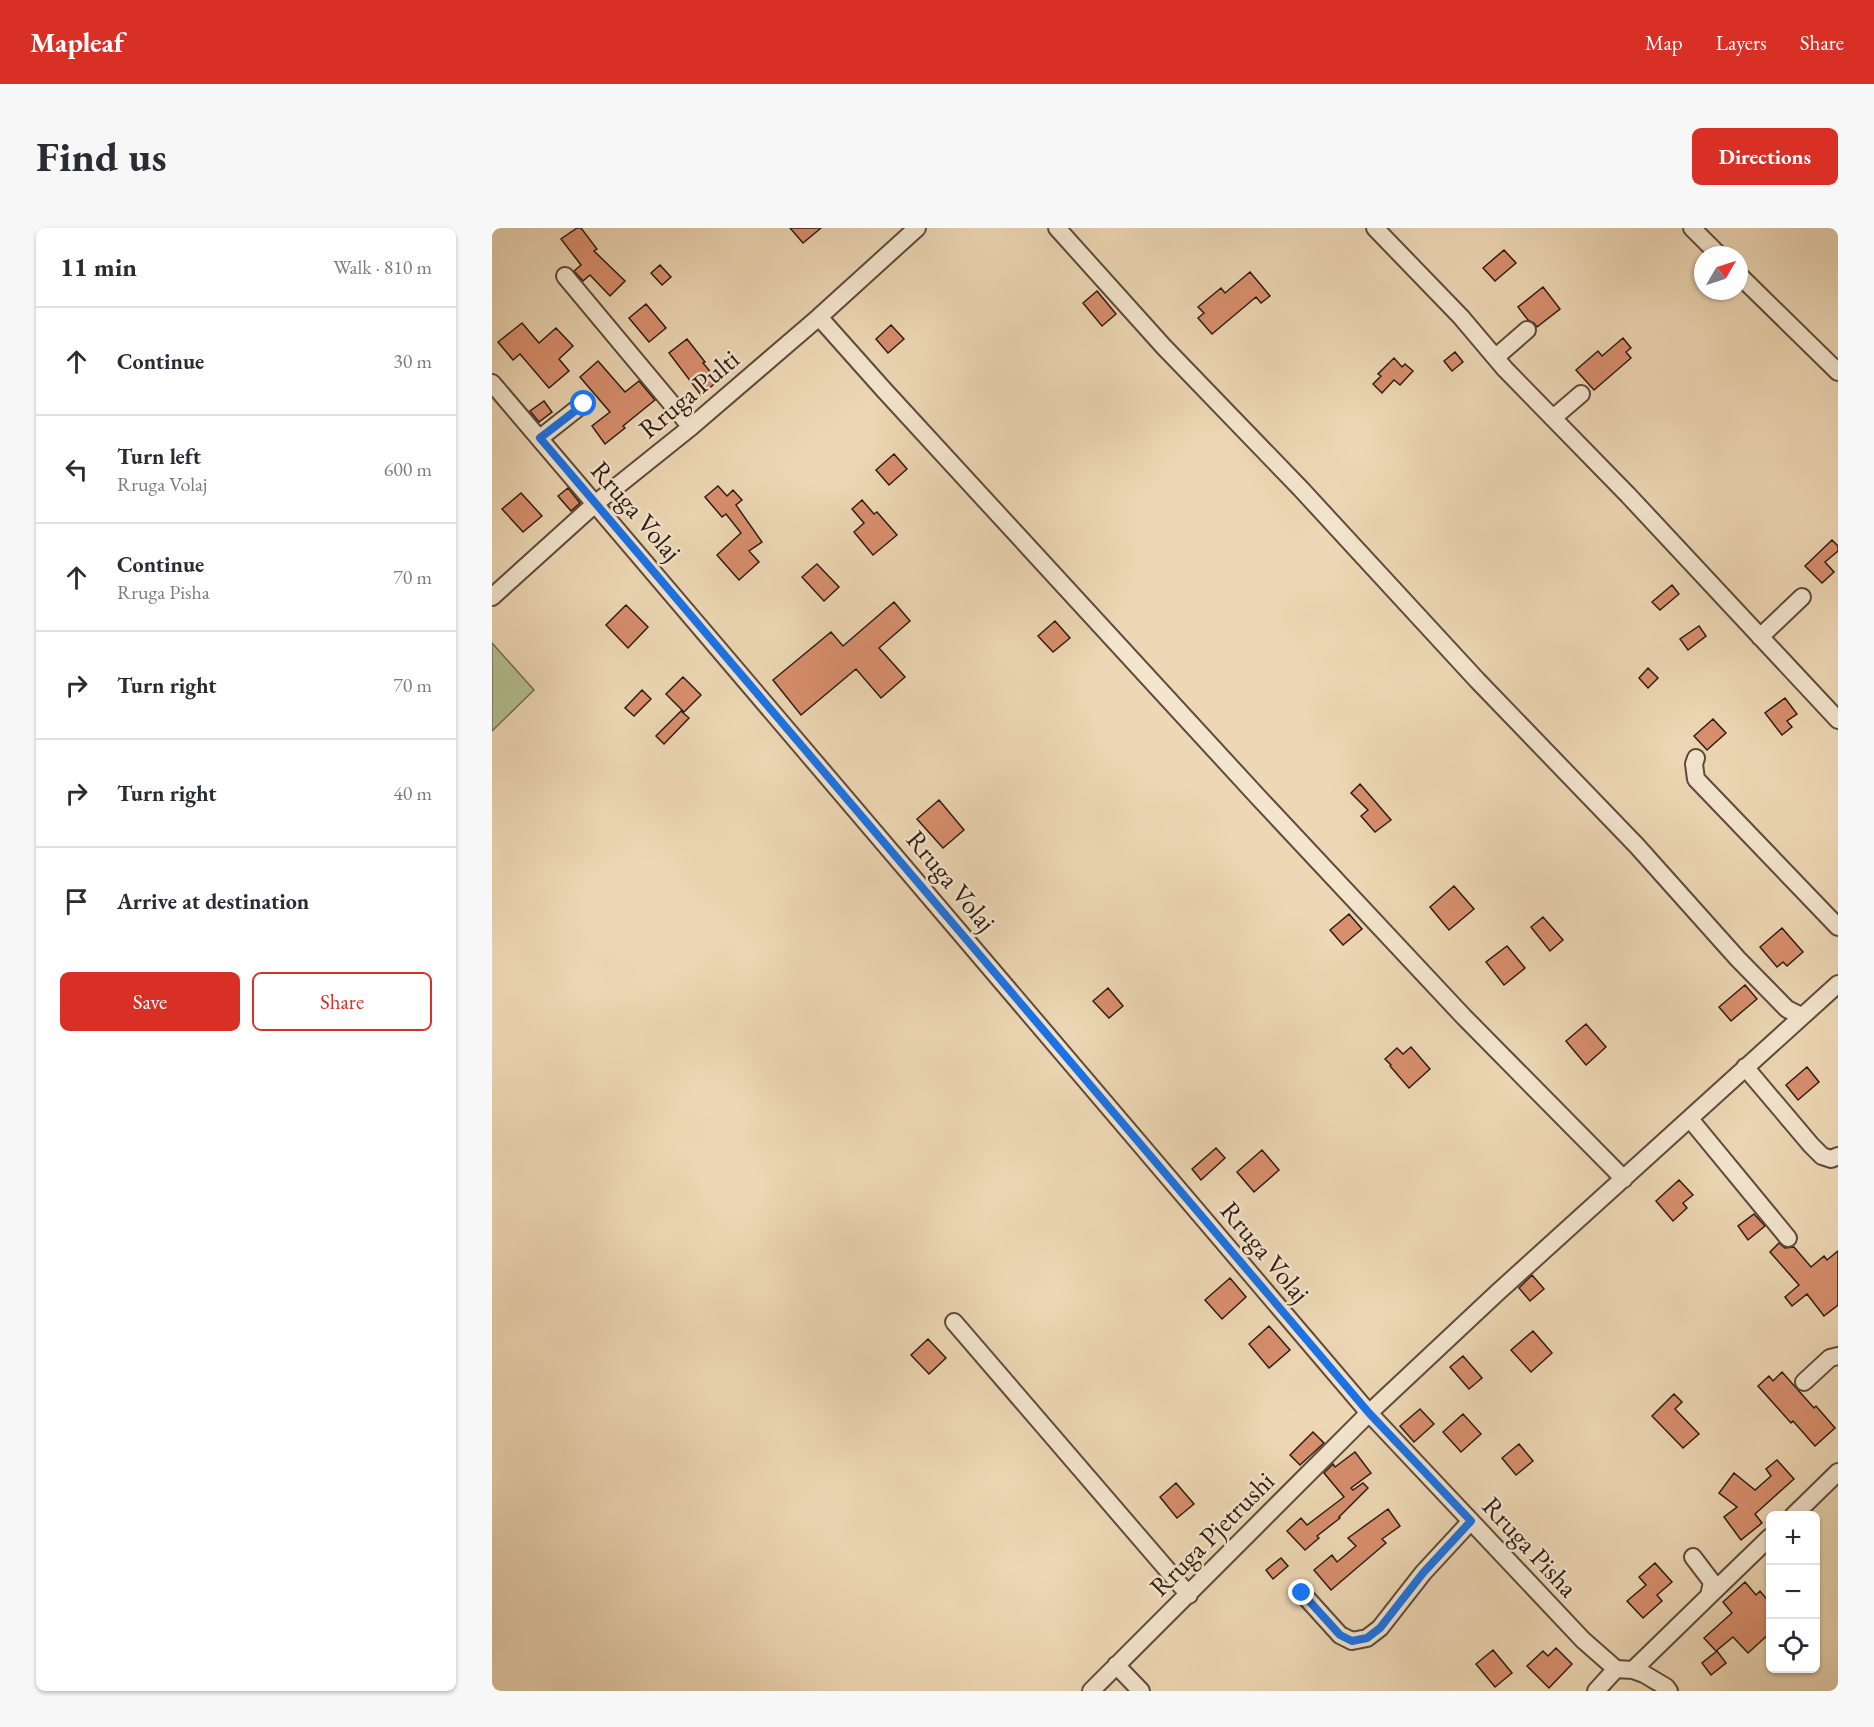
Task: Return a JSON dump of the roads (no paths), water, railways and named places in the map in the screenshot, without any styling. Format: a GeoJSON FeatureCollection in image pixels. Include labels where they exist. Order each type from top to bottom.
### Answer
{"type":"FeatureCollection","features":[{"type":"Feature","properties":{"kind":"street","name":"Rruga Pulti"},"geometry":{"type":"LineString","coordinates":[[492,597],[596,503],[691,427],[819,317],[917,228]]}},
{"type":"Feature","properties":{"kind":"street"},"geometry":{"type":"LineString","coordinates":[[1057,228],[1164,347],[1301,489],[1477,680],[1637,846],[1738,958],[1787,1009],[1802,1016]]}},
{"type":"Feature","properties":{"kind":"street"},"geometry":{"type":"LineString","coordinates":[[1375,228],[1461,316],[1496,357],[1838,720]]}},
{"type":"Feature","properties":{"kind":"street"},"geometry":{"type":"LineString","coordinates":[[1692,228],[1710,246]]}},
{"type":"Feature","properties":{"kind":"street"},"geometry":{"type":"LineString","coordinates":[[565,276],[691,427]]}},
{"type":"Feature","properties":{"kind":"street"},"geometry":{"type":"LineString","coordinates":[[1748,284],[1838,372]]}},
{"type":"Feature","properties":{"kind":"street"},"geometry":{"type":"LineString","coordinates":[[819,317],[1259,798],[1464,1017],[1624,1179]]}},
{"type":"Feature","properties":{"kind":"street"},"geometry":{"type":"LineString","coordinates":[[1496,357],[1527,330]]}},
{"type":"Feature","properties":{"kind":"street","name":"Rruga Volaj"},"geometry":{"type":"LineString","coordinates":[[492,383],[1369,1413]]}},
{"type":"Feature","properties":{"kind":"street"},"geometry":{"type":"LineString","coordinates":[[1553,418],[1581,394]]}},
{"type":"Feature","properties":{"kind":"street"},"geometry":{"type":"LineString","coordinates":[[540,438],[584,404]]}},
{"type":"Feature","properties":{"kind":"street"},"geometry":{"type":"LineString","coordinates":[[1760,636],[1802,597]]}},
{"type":"Feature","properties":{"kind":"street"},"geometry":{"type":"LineString","coordinates":[[1696,758],[1694,764],[1696,779],[1838,927]]}},
{"type":"Feature","properties":{"kind":"street","name":"Rruga Pjetrushi"},"geometry":{"type":"LineString","coordinates":[[1091,1691],[1369,1413],[1497,1293],[1838,984]]}},
{"type":"Feature","properties":{"kind":"street"},"geometry":{"type":"LineString","coordinates":[[1745,1067],[1822,1156],[1831,1159],[1838,1156]]}},
{"type":"Feature","properties":{"kind":"street"},"geometry":{"type":"LineString","coordinates":[[1690,1119],[1788,1238]]}},
{"type":"Feature","properties":{"kind":"street"},"geometry":{"type":"LineString","coordinates":[[954,1322],[1189,1594]]}},
{"type":"Feature","properties":{"kind":"street"},"geometry":{"type":"LineString","coordinates":[[1804,1382],[1830,1358],[1838,1356]]}},
{"type":"Feature","properties":{"kind":"street","name":"Rruga Pisha"},"geometry":{"type":"LineString","coordinates":[[1369,1413],[1583,1640],[1625,1670],[1644,1674],[1669,1691]]}},
{"type":"Feature","properties":{"kind":"street"},"geometry":{"type":"LineString","coordinates":[[1797,1511],[1838,1472]]}},
{"type":"Feature","properties":{"kind":"street"},"geometry":{"type":"LineString","coordinates":[[1302,1593],[1340,1635],[1352,1641],[1367,1638],[1380,1628],[1423,1573],[1471,1521]]}},
{"type":"Feature","properties":{"kind":"street"},"geometry":{"type":"LineString","coordinates":[[1596,1691],[1625,1670],[1766,1542]]}},
{"type":"Feature","properties":{"kind":"street"},"geometry":{"type":"LineString","coordinates":[[1693,1557],[1712,1582],[1709,1596]]}},
{"type":"Feature","properties":{"kind":"street"},"geometry":{"type":"LineString","coordinates":[[1116,1665],[1141,1691]]}}]}
